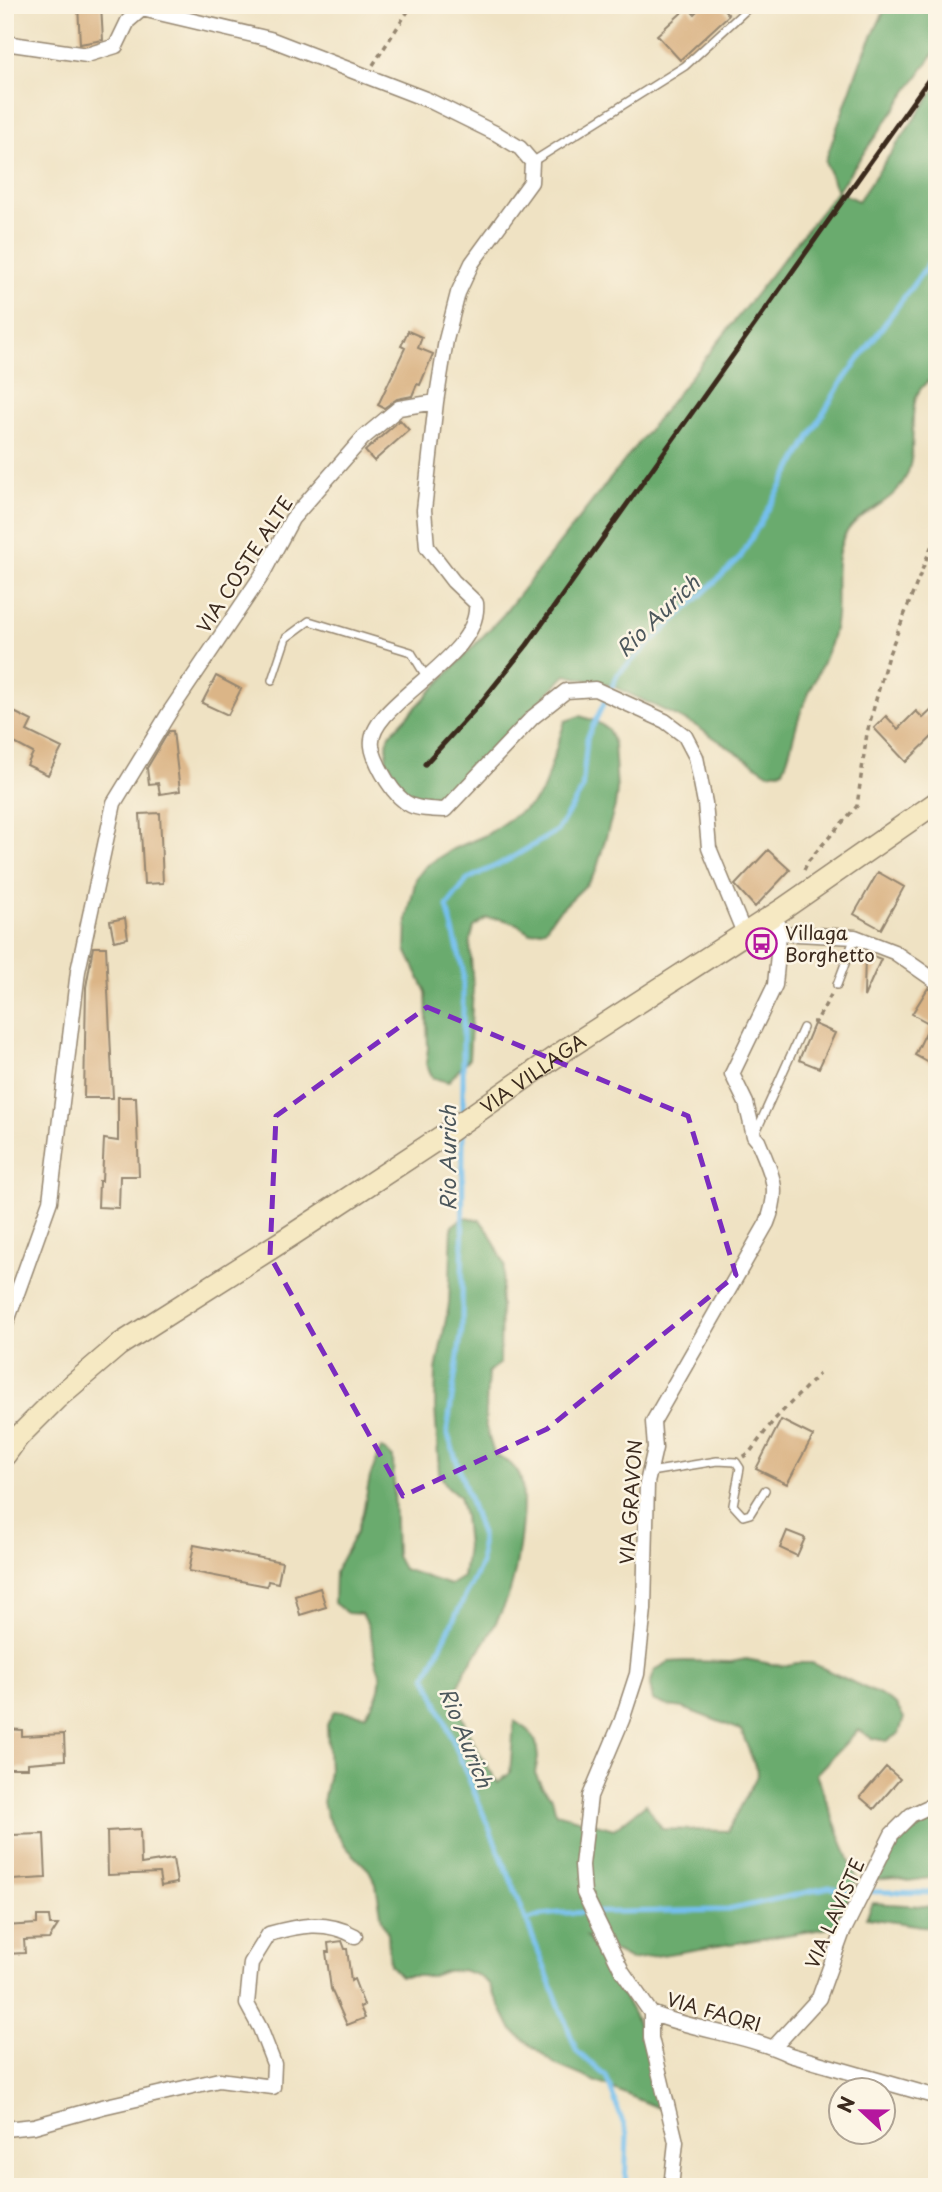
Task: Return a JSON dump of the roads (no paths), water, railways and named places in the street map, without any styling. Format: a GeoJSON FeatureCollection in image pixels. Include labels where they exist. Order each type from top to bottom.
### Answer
{"type":"FeatureCollection","features":[{"type":"Feature","properties":{"kind":"street"},"geometry":{"type":"LineString","coordinates":[[5,43],[87,55],[116,46],[128,20],[142,9],[177,11],[270,39],[428,100],[497,134],[520,148],[532,162],[531,182],[472,263],[458,293],[446,340],[436,402],[425,510],[427,547],[453,581],[476,603],[478,616],[456,649],[384,715],[374,732],[371,745],[381,771],[403,802],[419,809],[445,810],[533,717],[566,691],[595,689],[665,721],[685,736],[696,757],[705,803],[709,848],[744,933]]}},
{"type":"Feature","properties":{"kind":"street","name":"VIA COSTE ALTE"},"geometry":{"type":"LineString","coordinates":[[5,1327],[50,1201],[78,971],[114,803],[169,713],[262,575],[292,519],[363,438],[399,408],[436,402]]}},
{"type":"Feature","properties":{"kind":"street","name":"VIA VILLAGA"},"geometry":{"type":"LineString","coordinates":[[5,1455],[56,1399],[119,1345],[444,1135],[568,1048],[783,909],[937,802]]}},
{"type":"Feature","properties":{"kind":"street","name":"VIA GRAVON"},"geometry":{"type":"LineString","coordinates":[[651,2013],[622,1971],[584,1893],[582,1866],[590,1796],[622,1720],[637,1674],[644,1609],[647,1483],[655,1448],[653,1422],[775,1203],[774,1181],[754,1136],[746,1103],[732,1074],[775,985],[777,933],[783,909]]}},
{"type":"Feature","properties":{"kind":"street"},"geometry":{"type":"LineString","coordinates":[[777,933],[855,937],[894,952],[937,982]]}},
{"type":"Feature","properties":{"kind":"street","name":"VIA LAVISTE"},"geometry":{"type":"LineString","coordinates":[[774,2047],[819,1998],[842,1934],[892,1834],[911,1815],[937,1802]]}},
{"type":"Feature","properties":{"kind":"street"},"geometry":{"type":"LineString","coordinates":[[5,2129],[34,2126],[219,2080],[273,2087],[274,2064],[247,2004],[251,1963],[269,1934],[297,1925],[339,1927],[355,1936]]}},
{"type":"Feature","properties":{"kind":"street","name":"VIA FAORI"},"geometry":{"type":"LineString","coordinates":[[671,2187],[676,2142],[651,2038],[651,2013],[937,2097]]}},
{"type":"Feature","properties":{"kind":"lane"},"geometry":{"type":"LineString","coordinates":[[532,162],[685,66],[746,10]]}},
{"type":"Feature","properties":{"kind":"lane"},"geometry":{"type":"LineString","coordinates":[[272,680],[286,638],[309,621],[411,652],[427,678]]}},
{"type":"Feature","properties":{"kind":"lane"},"geometry":{"type":"LineString","coordinates":[[837,985],[855,937]]}},
{"type":"Feature","properties":{"kind":"lane"},"geometry":{"type":"LineString","coordinates":[[754,1136],[803,1028]]}},
{"type":"Feature","properties":{"kind":"lane"},"geometry":{"type":"LineString","coordinates":[[649,1472],[717,1461],[736,1462],[740,1468],[733,1506],[743,1516],[750,1514],[765,1490]]}},
{"type":"Feature","properties":{"kind":"waterway","name":"Rio Aurich"},"geometry":{"type":"LineString","coordinates":[[463,1115],[463,970],[447,906],[468,879],[508,860],[557,831],[582,790],[587,738],[618,674],[740,558],[838,388],[937,252]]}},
{"type":"Feature","properties":{"kind":"waterway","name":"Rio Aurich"},"geometry":{"type":"LineString","coordinates":[[463,1129],[462,1329],[447,1432],[481,1534],[481,1564],[426,1676],[510,1878],[577,2052],[606,2076],[627,2134],[625,2187]]}},
{"type":"Feature","properties":{"kind":"waterway"},"geometry":{"type":"LineString","coordinates":[[526,1921],[560,1913],[728,1910],[830,1887],[839,1891],[937,1893]]}},
{"type":"Feature","properties":{"kind":"railway"},"geometry":{"type":"LineString","coordinates":[[425,764],[478,706],[527,645],[937,68]]}},
{"type":"Feature","properties":{"kind":"place","name":"Villaga Borghetto"},"geometry":{"type":"Point","coordinates":[762,943]}}]}
